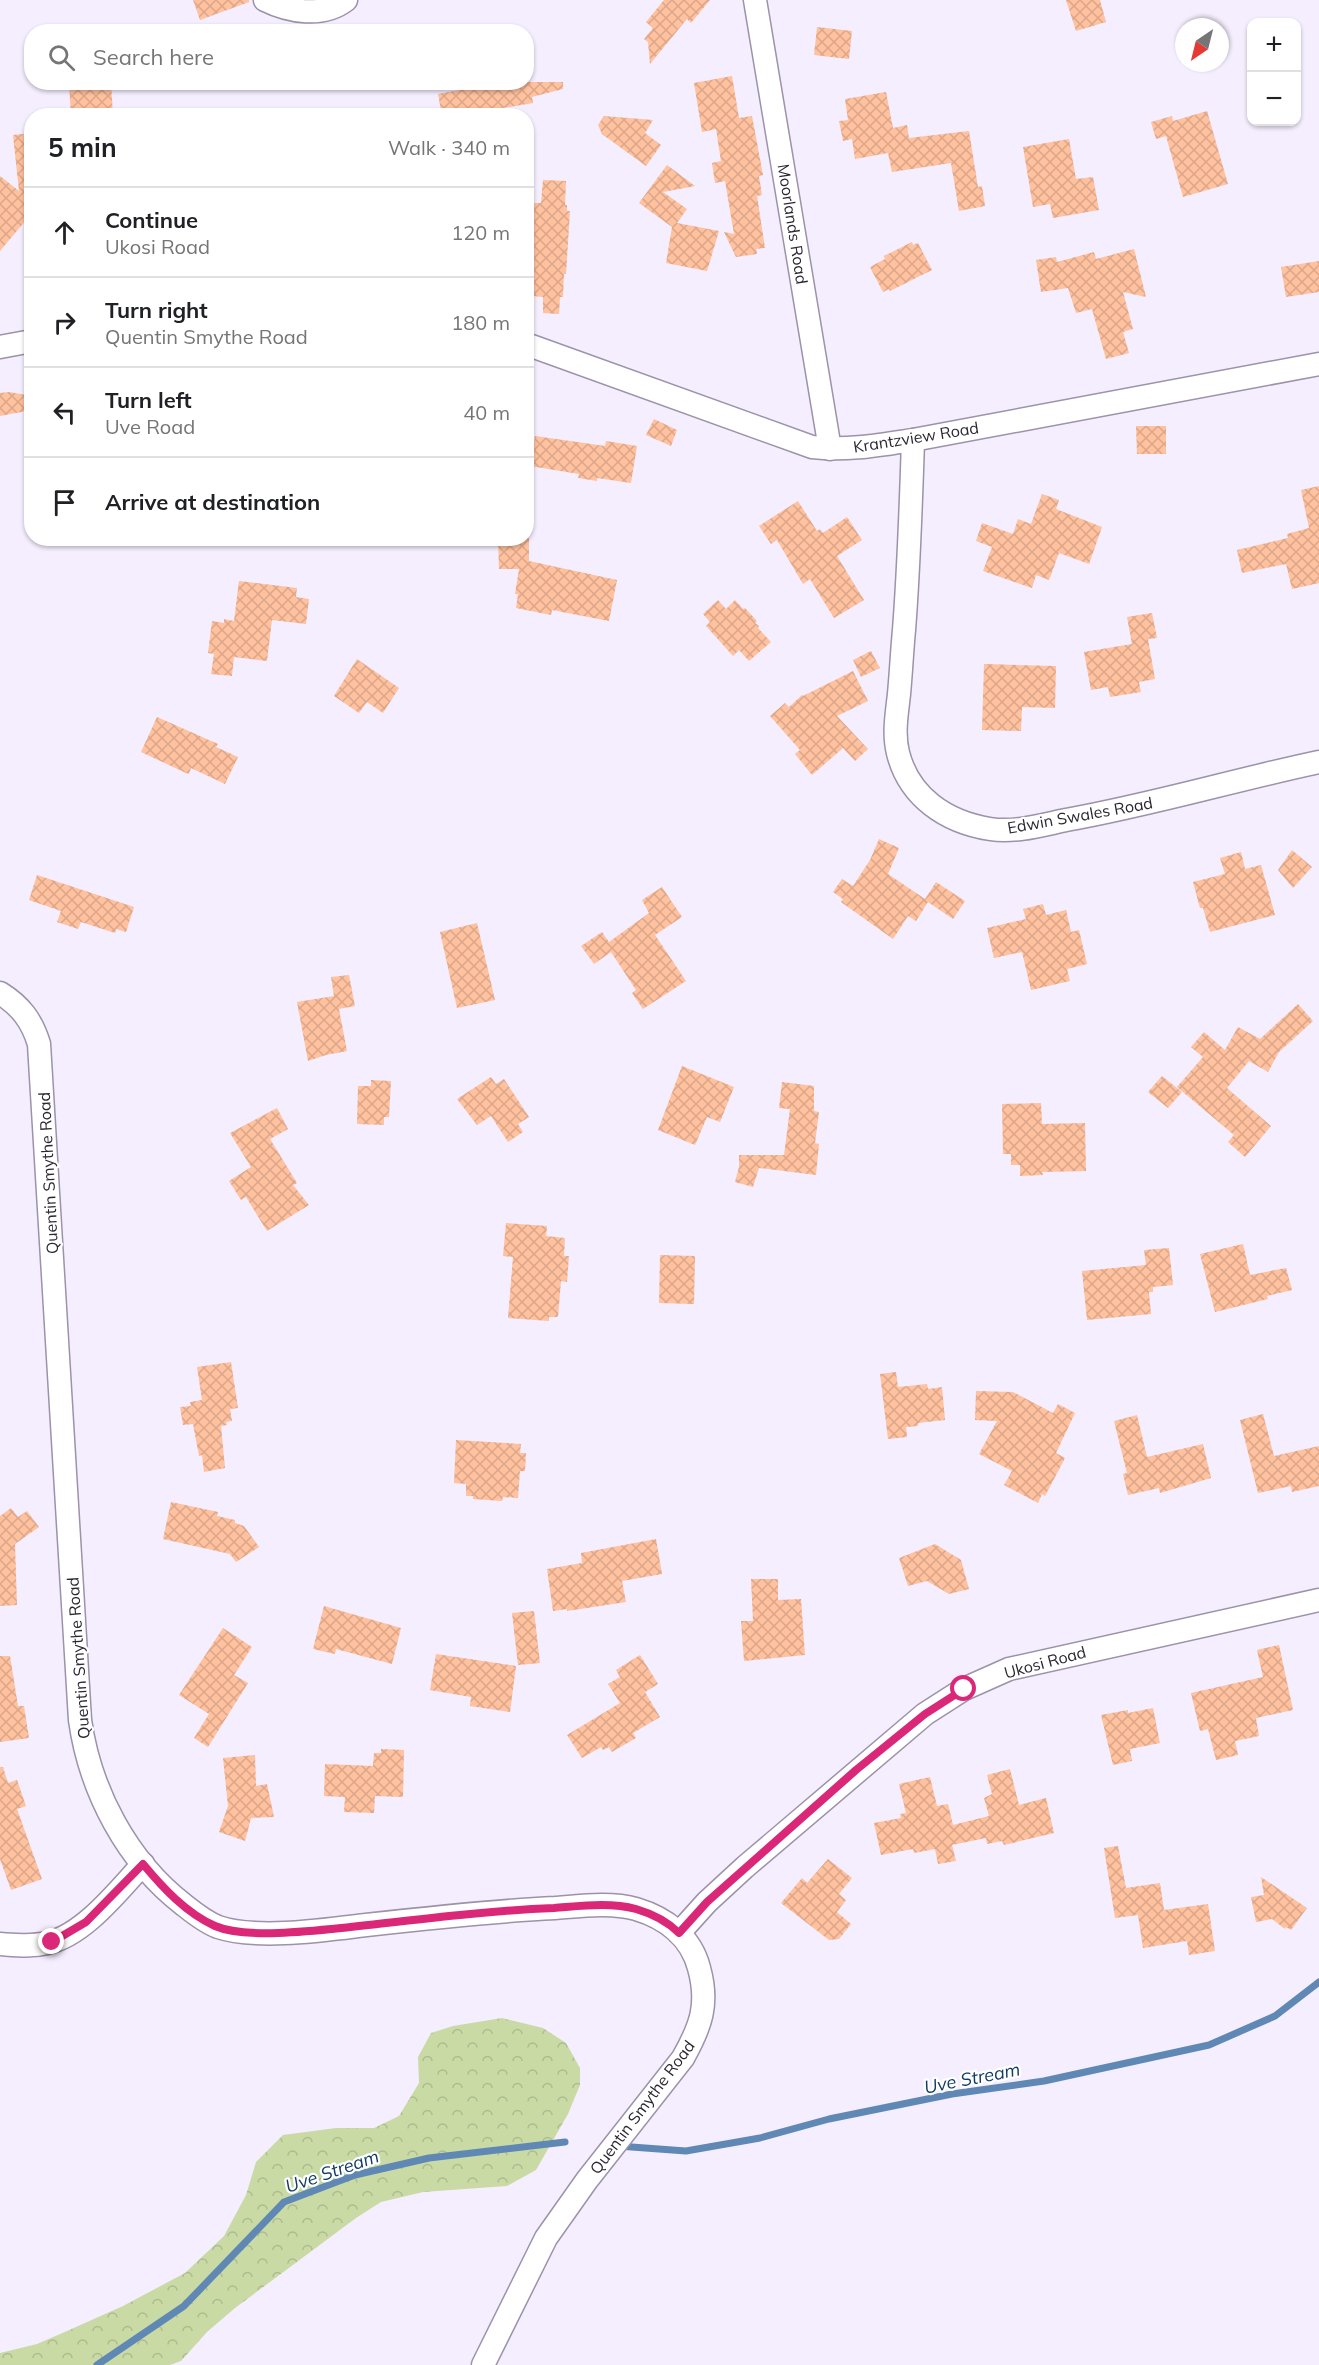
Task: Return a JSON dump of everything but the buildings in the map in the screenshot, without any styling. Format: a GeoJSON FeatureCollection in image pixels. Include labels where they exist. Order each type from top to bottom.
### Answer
{"type":"FeatureCollection","features":[{"type":"Feature","properties":{"kind":"street"},"geometry":{"type":"LineString","coordinates":[[265,0],[277,6],[298,5],[326,10],[346,0]]}},
{"type":"Feature","properties":{"kind":"street","name":"Moorlands Road"},"geometry":{"type":"LineString","coordinates":[[755,0],[830,449]]}},
{"type":"Feature","properties":{"kind":"street"},"geometry":{"type":"LineString","coordinates":[[0,347],[24,342]]}},
{"type":"Feature","properties":{"kind":"street","name":"Krantzview Road"},"geometry":{"type":"LineString","coordinates":[[534,347],[813,447],[830,449],[913,440],[1319,364]]}},
{"type":"Feature","properties":{"kind":"street","name":"Edwin Swales Road"},"geometry":{"type":"LineString","coordinates":[[913,440],[907,595],[896,729],[898,753],[905,773],[915,791],[926,801],[963,822],[991,830],[1021,829],[1100,814],[1319,762]]}},
{"type":"Feature","properties":{"kind":"street","name":"Quentin Smythe Road"},"geometry":{"type":"LineString","coordinates":[[0,993],[14,1002],[29,1019],[39,1044],[42,1061],[82,1736],[90,1768],[102,1799],[126,1842],[166,1890],[196,1915],[215,1926],[247,1932],[302,1932],[508,1910],[600,1905],[635,1909],[660,1918],[679,1933],[697,1961],[704,1988],[703,2014],[696,2036],[683,2058],[587,2180],[546,2238],[483,2365]]}},
{"type":"Feature","properties":{"kind":"street","name":"Ukosi Road"},"geometry":{"type":"LineString","coordinates":[[679,1933],[722,1888],[856,1770],[925,1714],[964,1689],[1009,1669],[1319,1600]]}},
{"type":"Feature","properties":{"kind":"street"},"geometry":{"type":"LineString","coordinates":[[0,1944],[36,1945],[63,1937],[86,1922],[143,1864]]}},
{"type":"Feature","properties":{"kind":"green space"},"geometry":{"type":"Polygon","coordinates":[[[502,2018],[543,2028],[566,2043],[580,2068],[580,2085],[568,2114],[536,2170],[507,2186],[423,2192],[381,2202],[235,2308],[207,2332],[181,2361],[170,2365],[0,2365],[0,2353],[37,2344],[123,2306],[185,2273],[224,2236],[246,2195],[256,2162],[283,2135],[336,2128],[374,2128],[399,2116],[419,2083],[418,2057],[431,2033],[453,2026],[502,2018]]]}},
{"type":"Feature","properties":{"kind":"waterway","name":"Uve Stream"},"geometry":{"type":"LineString","coordinates":[[618,2146],[686,2151],[760,2138],[829,2119],[952,2094],[1044,2081],[1209,2045],[1275,2016],[1319,1982]]}},
{"type":"Feature","properties":{"kind":"waterway","name":"Uve Stream"},"geometry":{"type":"LineString","coordinates":[[97,2365],[184,2306],[284,2202],[355,2175],[429,2158],[565,2142]]}},
{"type":"Feature","properties":{"kind":"route"},"geometry":{"type":"LineString","coordinates":[[52,1942],[76,1930],[86,1922],[143,1864],[166,1890],[196,1915],[215,1926],[247,1932],[302,1932],[508,1910],[600,1905],[635,1909],[660,1918],[679,1933],[707,1902],[745,1867],[856,1770],[925,1714],[964,1689]]}}]}
